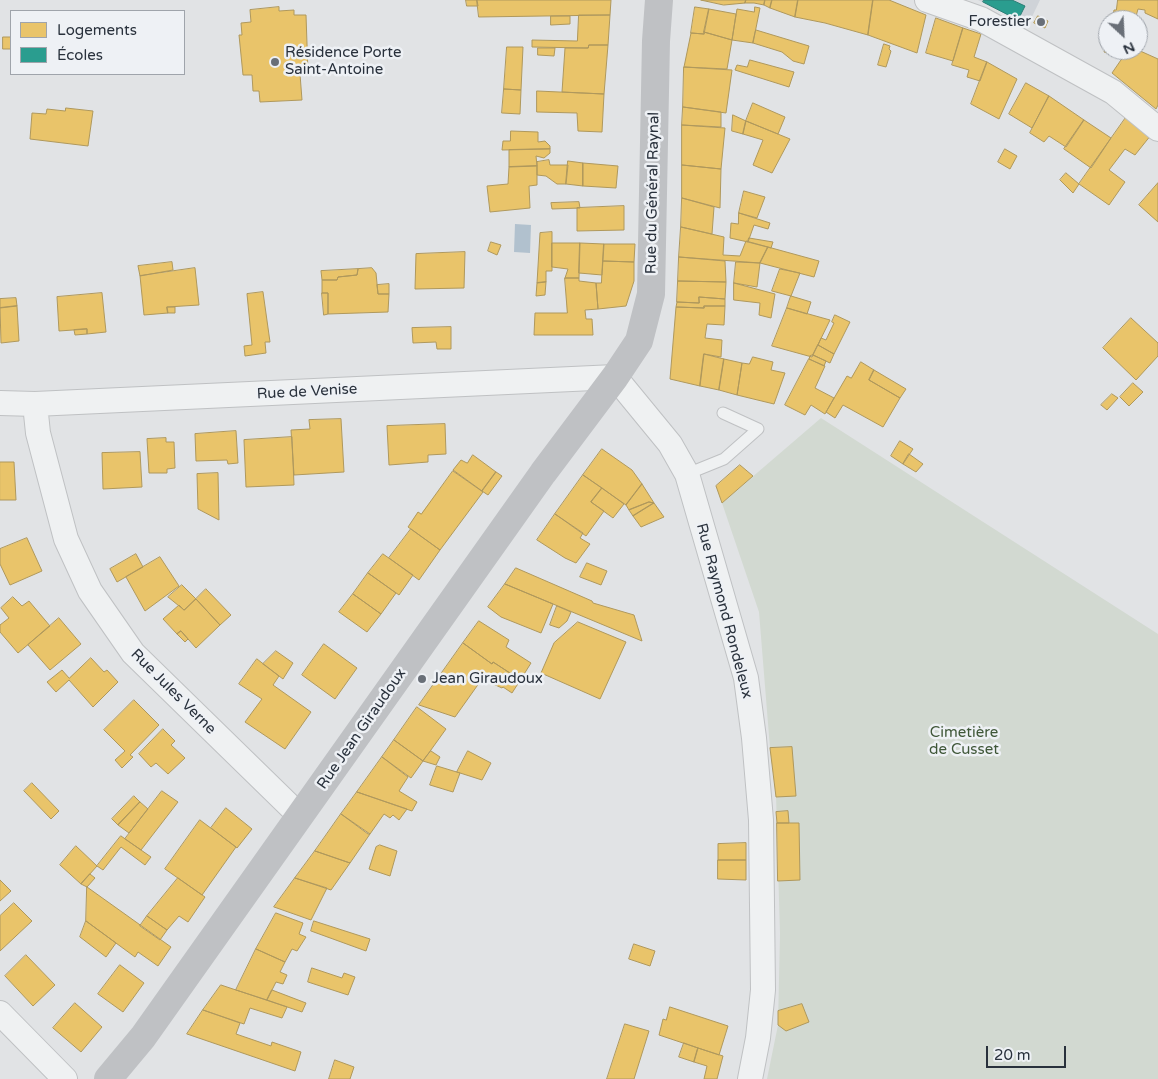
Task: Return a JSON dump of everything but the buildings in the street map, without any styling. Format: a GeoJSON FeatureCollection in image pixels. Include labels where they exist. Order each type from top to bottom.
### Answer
{"type":"FeatureCollection","features":[{"type":"Feature","properties":{"kind":"main road","name":"Rue du Général Raynal"},"geometry":{"type":"LineString","coordinates":[[614,378],[640,341],[651,294],[656,42],[659,0]]}},
{"type":"Feature","properties":{"kind":"main road","name":"Rue Jean Giraudoux"},"geometry":{"type":"LineString","coordinates":[[108,1079],[143,1037],[543,473],[614,378]]}},
{"type":"Feature","properties":{"kind":"street"},"geometry":{"type":"LineString","coordinates":[[927,0],[981,19],[1113,92],[1158,129]]}},
{"type":"Feature","properties":{"kind":"street","name":"Rue de Venise"},"geometry":{"type":"LineString","coordinates":[[0,403],[35,404],[614,378]]}},
{"type":"Feature","properties":{"kind":"street","name":"Rue Raymond Rondeleux"},"geometry":{"type":"LineString","coordinates":[[614,378],[670,444],[687,474],[746,678],[754,738],[761,820],[763,990],[758,1038],[750,1079]]}},
{"type":"Feature","properties":{"kind":"street","name":"Rue Jules Verne"},"geometry":{"type":"LineString","coordinates":[[35,404],[38,433],[66,539],[90,592],[133,653],[300,816]]}},
{"type":"Feature","properties":{"kind":"street"},"geometry":{"type":"LineString","coordinates":[[0,1013],[65,1079]]}},
{"type":"Feature","properties":{"kind":"lane"},"geometry":{"type":"LineString","coordinates":[[687,474],[724,459],[758,429],[724,413]]}},
{"type":"Feature","properties":{"kind":"shaded area"},"geometry":{"type":"Polygon","coordinates":[[[978,0],[1040,0],[1029,23],[1018,20],[978,0]]]}},
{"type":"Feature","properties":{"kind":"green space","name":"Cimetière de Cusset"},"geometry":{"type":"Polygon","coordinates":[[[821,418],[1158,634],[1158,1079],[767,1079],[778,1025],[780,934],[776,795],[770,748],[759,612],[722,503],[821,418]]]}},
{"type":"Feature","properties":{"kind":"water"},"geometry":{"type":"Polygon","coordinates":[[[515,224],[531,225],[530,253],[514,252],[515,224]]]}},
{"type":"Feature","properties":{"kind":"place","name":"Forestier"},"geometry":{"type":"Point","coordinates":[1041,22]}},
{"type":"Feature","properties":{"kind":"place","name":"Résidence Porte Saint-Antoine"},"geometry":{"type":"Point","coordinates":[275,62]}},
{"type":"Feature","properties":{"kind":"place","name":"Jean Giraudoux"},"geometry":{"type":"Point","coordinates":[422,679]}}]}
